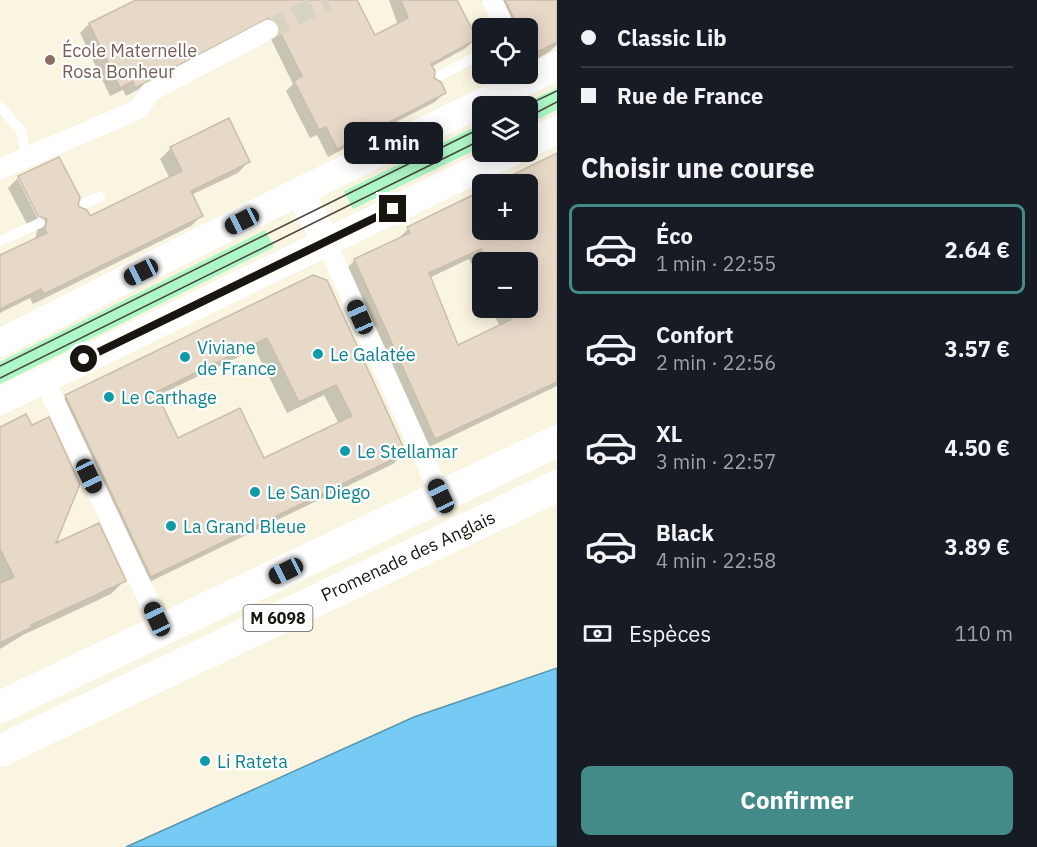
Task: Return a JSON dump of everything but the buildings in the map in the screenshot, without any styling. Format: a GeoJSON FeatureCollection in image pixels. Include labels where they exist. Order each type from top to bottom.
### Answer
{"type":"FeatureCollection","features":[{"type":"Feature","properties":{"kind":"main road"},"geometry":{"type":"LineString","coordinates":[[538,73],[557,66]]}},
{"type":"Feature","properties":{"kind":"main road"},"geometry":{"type":"LineString","coordinates":[[0,343],[514,84]]}},
{"type":"Feature","properties":{"kind":"main road"},"geometry":{"type":"LineString","coordinates":[[538,139],[557,130]]}},
{"type":"Feature","properties":{"kind":"main road"},"geometry":{"type":"LineString","coordinates":[[0,401],[491,162]]}},
{"type":"Feature","properties":{"kind":"main road"},"geometry":{"type":"LineString","coordinates":[[300,192],[326,242]]}},
{"type":"Feature","properties":{"kind":"main road","name":"M 6098"},"geometry":{"type":"LineString","coordinates":[[0,707],[557,441]]}},
{"type":"Feature","properties":{"kind":"main road","name":"Promenade des Anglais"},"geometry":{"type":"LineString","coordinates":[[0,751],[557,486]]}},
{"type":"Feature","properties":{"kind":"street"},"geometry":{"type":"LineString","coordinates":[[492,0],[500,18]]}},
{"type":"Feature","properties":{"kind":"street"},"geometry":{"type":"LineString","coordinates":[[0,168],[139,109],[150,92],[268,30]]}},
{"type":"Feature","properties":{"kind":"street"},"geometry":{"type":"LineString","coordinates":[[326,242],[441,496]]}},
{"type":"Feature","properties":{"kind":"street"},"geometry":{"type":"LineString","coordinates":[[44,379],[163,631]]}},
{"type":"Feature","properties":{"kind":"lane"},"geometry":{"type":"LineString","coordinates":[[441,75],[472,59]]}},
{"type":"Feature","properties":{"kind":"lane"},"geometry":{"type":"LineString","coordinates":[[0,106],[21,131],[27,158]]}},
{"type":"Feature","properties":{"kind":"lane"},"geometry":{"type":"LineString","coordinates":[[85,203],[100,197]]}},
{"type":"Feature","properties":{"kind":"lane"},"geometry":{"type":"LineString","coordinates":[[0,242],[40,224]]}},
{"type":"Feature","properties":{"kind":"green space"},"geometry":{"type":"Polygon","coordinates":[[[557,88],[557,110],[538,119],[538,97],[557,88]]]}},
{"type":"Feature","properties":{"kind":"green space"},"geometry":{"type":"Polygon","coordinates":[[[472,128],[472,151],[353,209],[344,191],[472,128]]]}},
{"type":"Feature","properties":{"kind":"green space"},"geometry":{"type":"Polygon","coordinates":[[[265,230],[274,247],[0,384],[0,362],[265,230]]]}},
{"type":"Feature","properties":{"kind":"water"},"geometry":{"type":"Polygon","coordinates":[[[557,668],[557,847],[126,847],[414,717],[557,668]]]}},
{"type":"Feature","properties":{"kind":"tunnel"},"geometry":{"type":"LineString","coordinates":[[268,30],[327,0]]}},
{"type":"Feature","properties":{"kind":"tram line"},"geometry":{"type":"LineString","coordinates":[[538,100],[557,91]]}},
{"type":"Feature","properties":{"kind":"tram line"},"geometry":{"type":"LineString","coordinates":[[538,112],[557,102]]}},
{"type":"Feature","properties":{"kind":"tram line"},"geometry":{"type":"LineString","coordinates":[[0,366],[472,132]]}},
{"type":"Feature","properties":{"kind":"tram line"},"geometry":{"type":"LineString","coordinates":[[0,378],[472,144]]}},
{"type":"Feature","properties":{"kind":"place","name":"École Maternelle Rosa Bonheur"},"geometry":{"type":"Point","coordinates":[50,60]}},
{"type":"Feature","properties":{"kind":"place","name":"Le Galatée"},"geometry":{"type":"Point","coordinates":[318,354]}},
{"type":"Feature","properties":{"kind":"place","name":"Viviane de France"},"geometry":{"type":"Point","coordinates":[185,357]}},
{"type":"Feature","properties":{"kind":"place","name":"Le Carthage"},"geometry":{"type":"Point","coordinates":[109,397]}},
{"type":"Feature","properties":{"kind":"place","name":"Le Stellamar"},"geometry":{"type":"Point","coordinates":[345,451]}},
{"type":"Feature","properties":{"kind":"place","name":"Le San Diego"},"geometry":{"type":"Point","coordinates":[255,492]}},
{"type":"Feature","properties":{"kind":"place","name":"La Grand Bleue"},"geometry":{"type":"Point","coordinates":[171,526]}},
{"type":"Feature","properties":{"kind":"place","name":"Li Rateta"},"geometry":{"type":"Point","coordinates":[205,761]}},
{"type":"Feature","properties":{"kind":"route"},"geometry":{"type":"LineString","coordinates":[[84,359],[393,209]]}}]}
